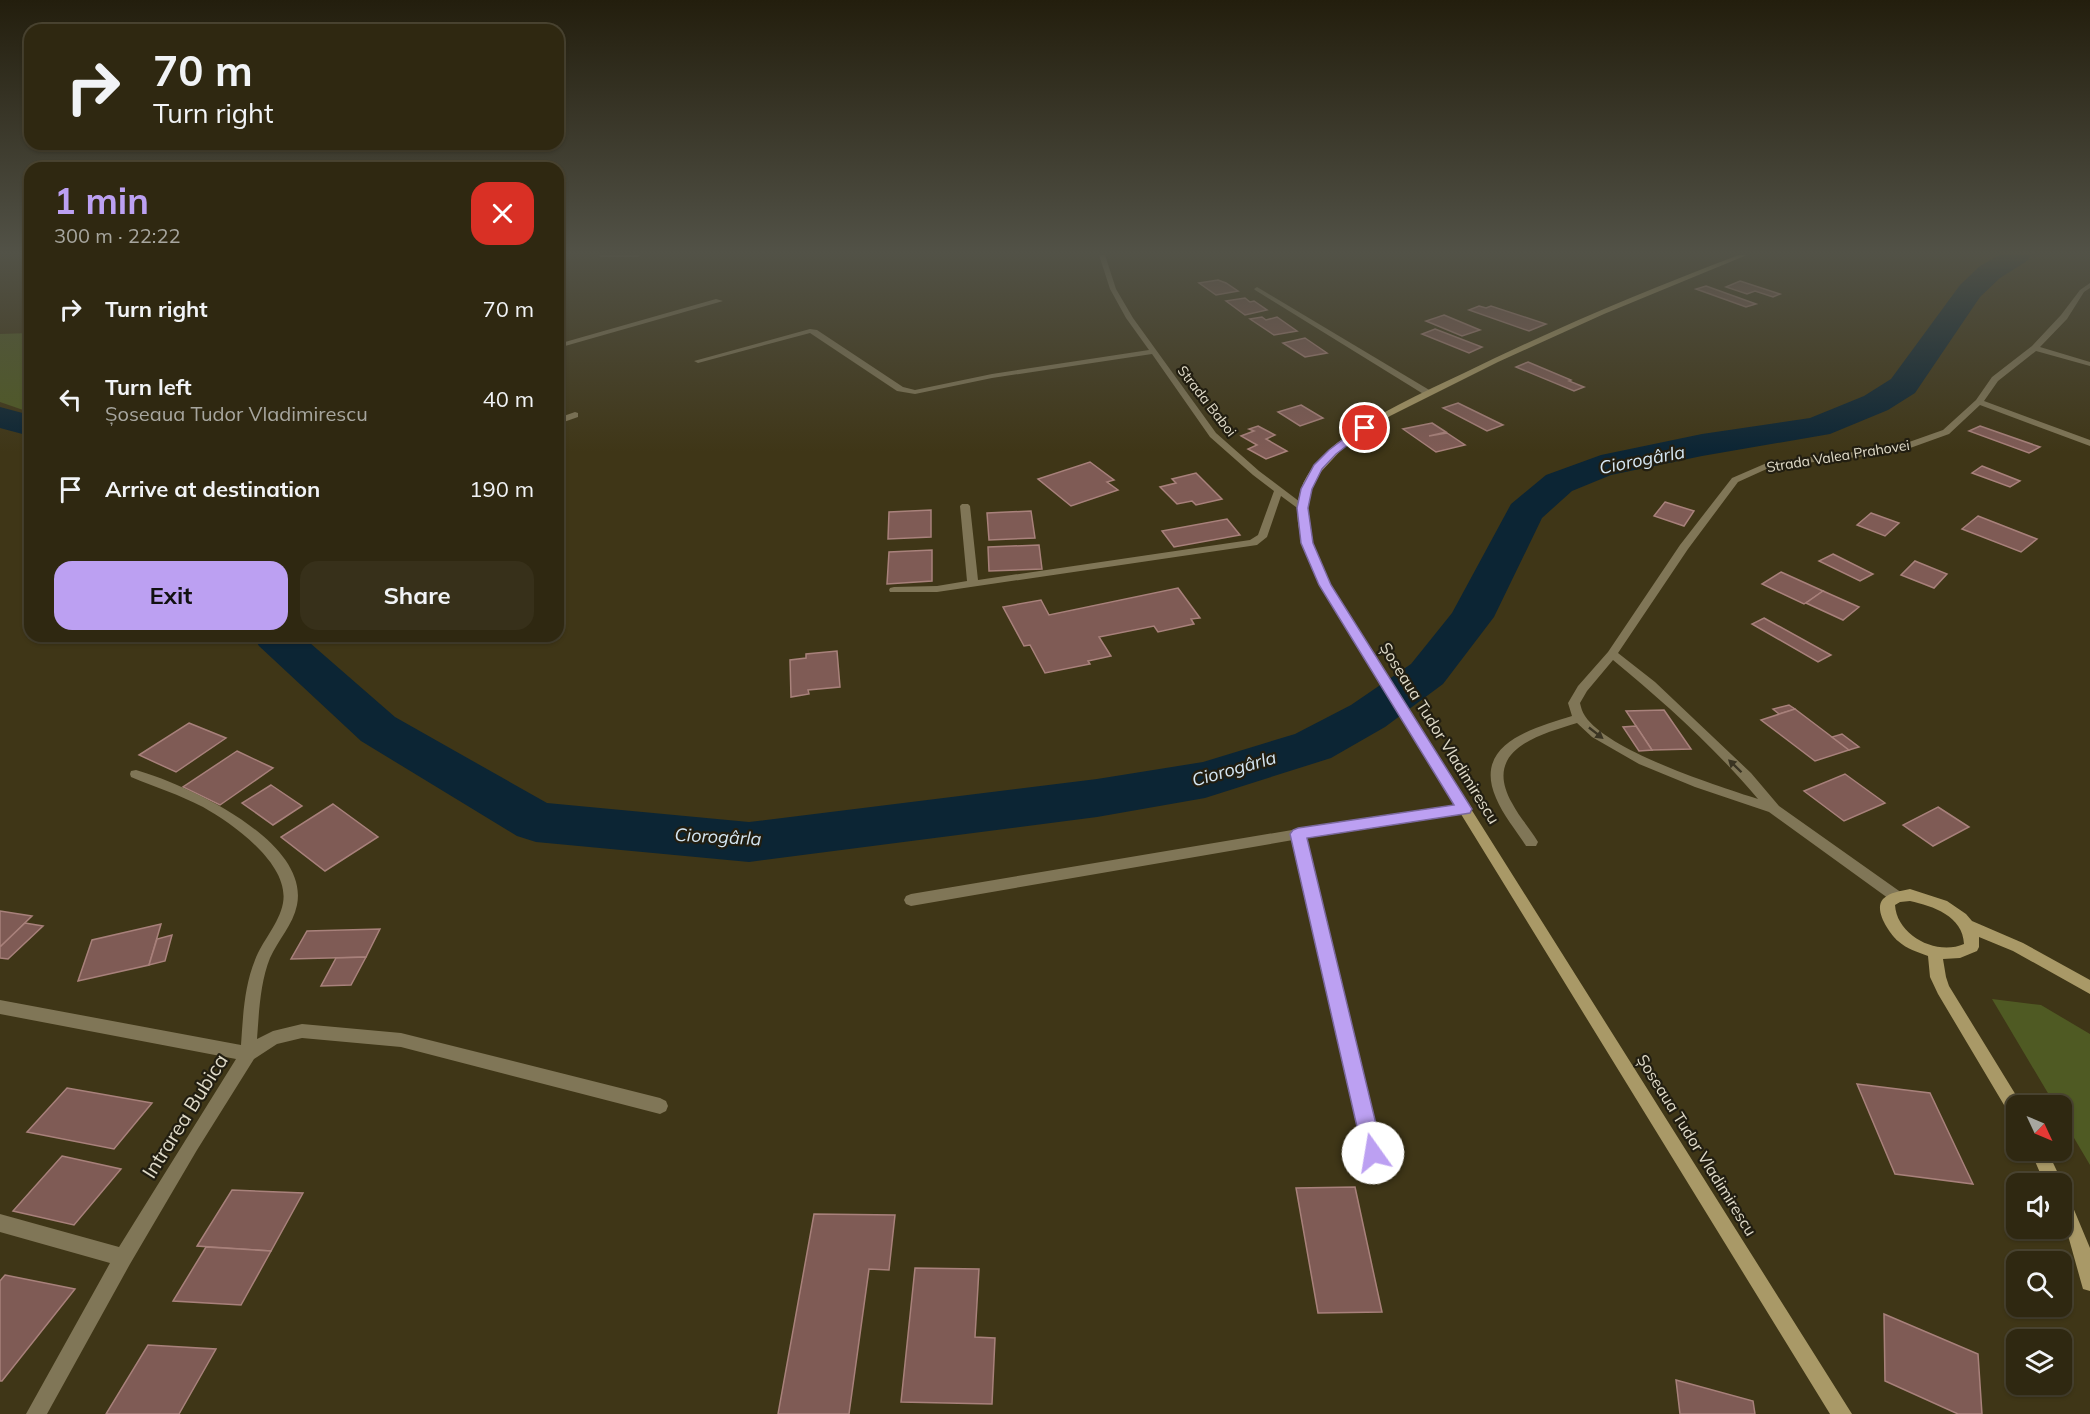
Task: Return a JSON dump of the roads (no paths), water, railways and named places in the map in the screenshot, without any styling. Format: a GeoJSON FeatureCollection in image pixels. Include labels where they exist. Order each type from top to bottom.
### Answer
{"type":"FeatureCollection","features":[{"type":"Feature","properties":{"kind":"main road","name":"Șoseaua Tudor Vladimirescu"},"geometry":{"type":"LineString","coordinates":[[1584,321],[1540,339],[1428,393],[1365,428],[1332,452],[1306,489],[1303,508],[1307,543],[1325,585],[1842,1414]]}},
{"type":"Feature","properties":{"kind":"main road"},"geometry":{"type":"LineString","coordinates":[[1910,895],[1926,898],[1957,915],[1968,926],[1973,938],[1972,947],[1964,953],[1951,955],[1935,953],[1917,946],[1902,936],[1892,924],[1887,913],[1888,903],[1897,897],[1910,895]]}},
{"type":"Feature","properties":{"kind":"main road"},"geometry":{"type":"LineString","coordinates":[[1968,926],[2018,946],[2090,988]]}},
{"type":"Feature","properties":{"kind":"main road"},"geometry":{"type":"LineString","coordinates":[[1935,953],[1938,977],[1943,989],[2007,1095]]}},
{"type":"Feature","properties":{"kind":"main road"},"geometry":{"type":"LineString","coordinates":[[2072,1224],[2090,1282]]}},
{"type":"Feature","properties":{"kind":"street"},"geometry":{"type":"LineString","coordinates":[[564,344],[647,321]]}},
{"type":"Feature","properties":{"kind":"street","name":"Strada Baboi"},"geometry":{"type":"LineString","coordinates":[[1133,321],[1213,435],[1239,459],[1303,508]]}},
{"type":"Feature","properties":{"kind":"street"},"geometry":{"type":"LineString","coordinates":[[1310,321],[1428,393]]}},
{"type":"Feature","properties":{"kind":"street","name":"Strada Valea Prahovei"},"geometry":{"type":"LineString","coordinates":[[1579,718],[1574,703],[1582,689],[1612,654],[1684,547],[1735,480],[1769,465],[1896,450],[1921,443],[1946,432],[1979,402],[1995,379],[2035,348],[2060,321]]}},
{"type":"Feature","properties":{"kind":"street"},"geometry":{"type":"LineString","coordinates":[[698,361],[810,331],[900,389],[915,392],[992,376],[1153,352]]}},
{"type":"Feature","properties":{"kind":"street"},"geometry":{"type":"LineString","coordinates":[[2035,348],[2090,364]]}},
{"type":"Feature","properties":{"kind":"street"},"geometry":{"type":"LineString","coordinates":[[1979,402],[2090,443]]}},
{"type":"Feature","properties":{"kind":"street"},"geometry":{"type":"LineString","coordinates":[[564,419],[575,415]]}},
{"type":"Feature","properties":{"kind":"street"},"geometry":{"type":"LineString","coordinates":[[894,590],[920,591],[1253,543],[1262,537],[1279,490]]}},
{"type":"Feature","properties":{"kind":"street"},"geometry":{"type":"LineString","coordinates":[[964,506],[973,584]]}},
{"type":"Feature","properties":{"kind":"street"},"geometry":{"type":"LineString","coordinates":[[1612,654],[1651,685],[1746,776],[1774,809],[1897,897]]}},
{"type":"Feature","properties":{"kind":"street"},"geometry":{"type":"LineString","coordinates":[[1531,842],[1502,796],[1496,771],[1503,751],[1526,737],[1579,718],[1596,735],[1618,748],[1664,769],[1774,809]]}},
{"type":"Feature","properties":{"kind":"street"},"geometry":{"type":"LineString","coordinates":[[0,1007],[248,1054],[253,1004],[261,961],[284,925],[291,896],[286,872],[264,844],[209,805],[136,774]]}},
{"type":"Feature","properties":{"kind":"street"},"geometry":{"type":"LineString","coordinates":[[911,900],[1298,834],[1461,803]]}},
{"type":"Feature","properties":{"kind":"street"},"geometry":{"type":"LineString","coordinates":[[1298,834],[1378,1176]]}},
{"type":"Feature","properties":{"kind":"street","name":"Intrarea Bubica"},"geometry":{"type":"LineString","coordinates":[[36,1414],[123,1257],[248,1054],[273,1038],[302,1031],[390,1039],[660,1106]]}},
{"type":"Feature","properties":{"kind":"street"},"geometry":{"type":"LineString","coordinates":[[0,1223],[123,1257]]}},
{"type":"Feature","properties":{"kind":"waterway","name":"Ciorogârla"},"geometry":{"type":"LineString","coordinates":[[282,642],[378,729],[536,822],[749,842],[1097,798],[1205,780],[1313,746],[1368,716],[1427,674],[1472,617],[1525,512],[1559,483],[1601,466],[1702,445],[1818,427],[1876,403],[1903,386],[1949,321]]}},
{"type":"Feature","properties":{"kind":"waterway","name":"Ciorogârla"},"geometry":{"type":"LineString","coordinates":[[0,417],[24,424]]}}]}
